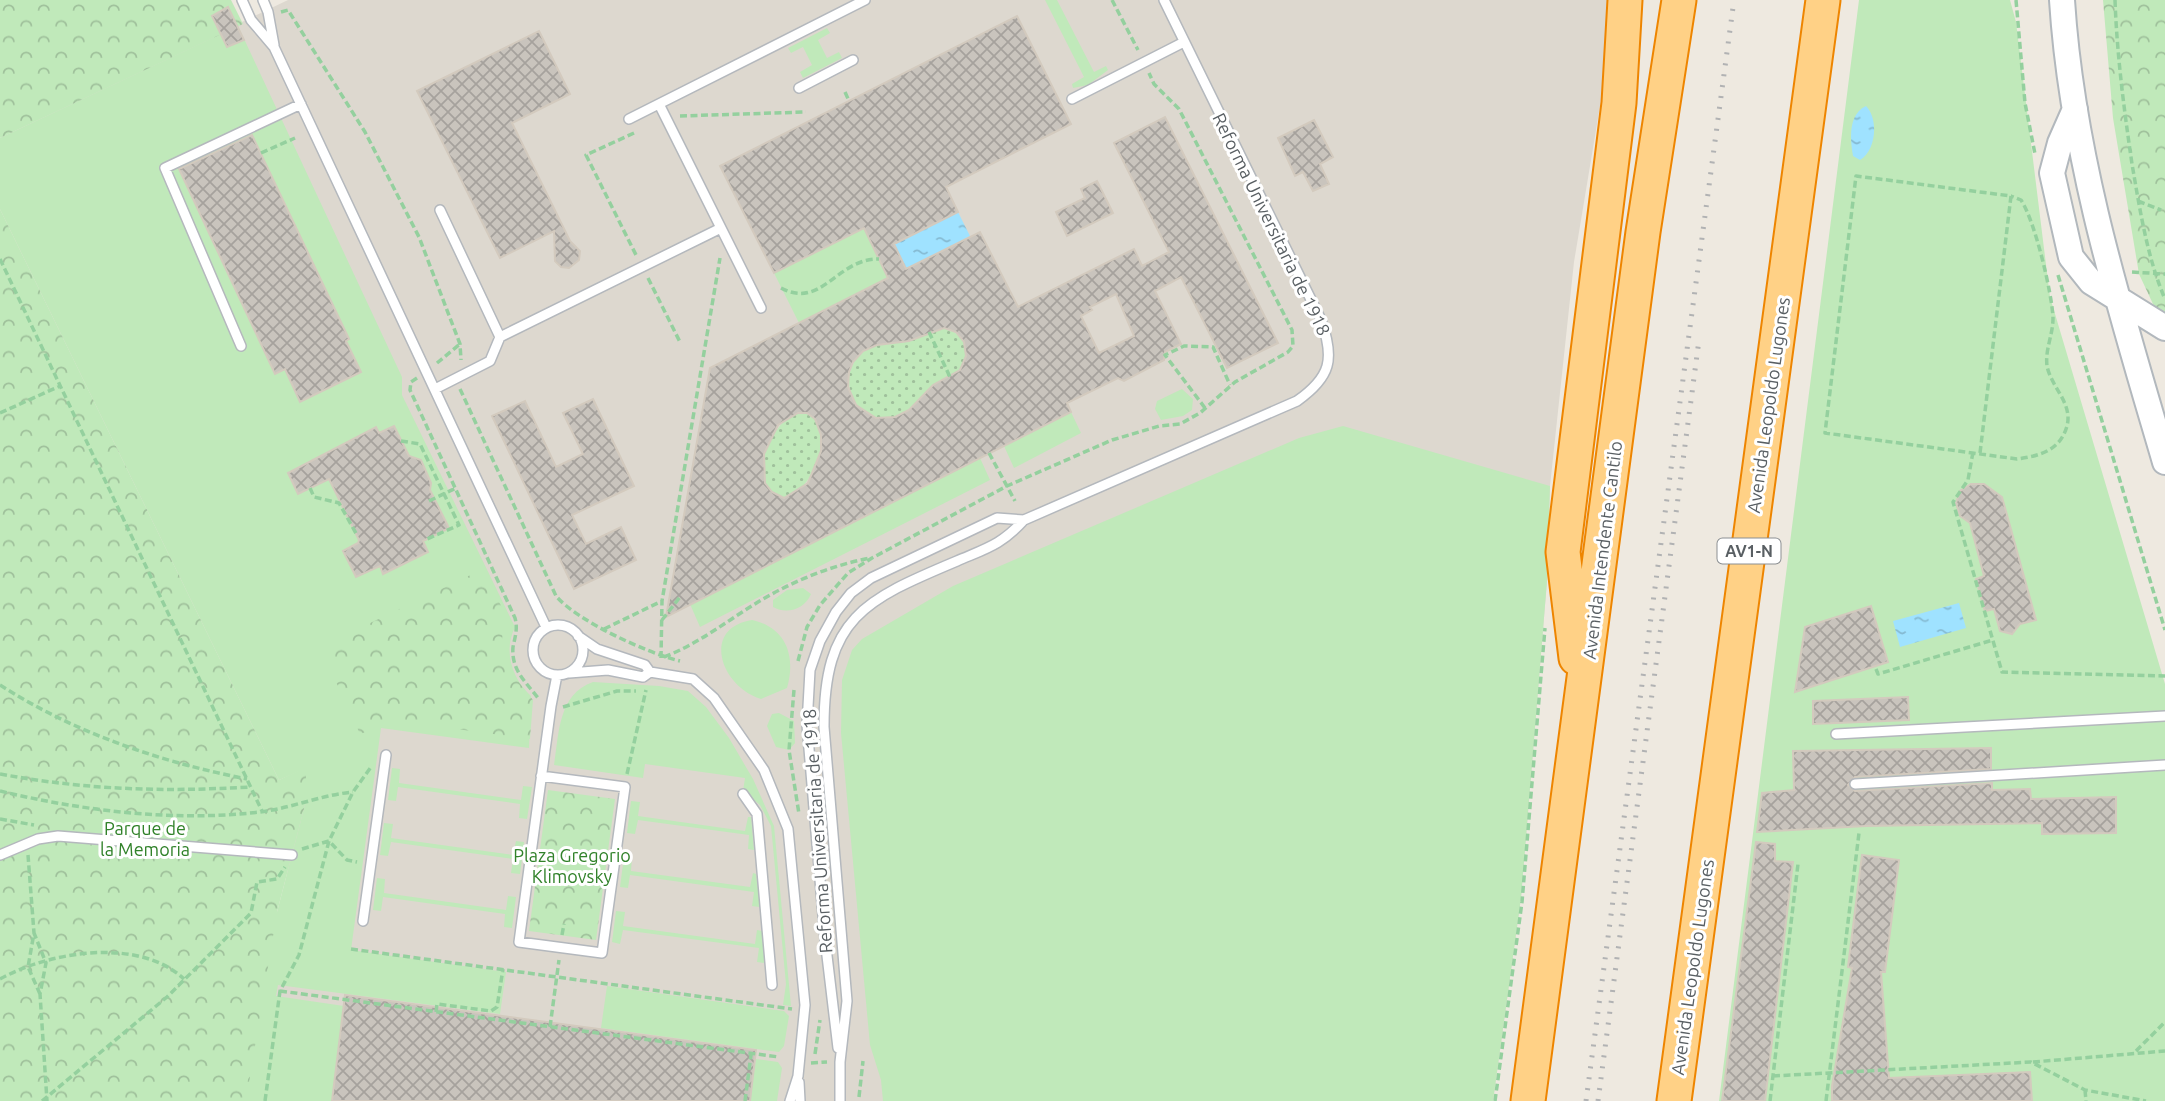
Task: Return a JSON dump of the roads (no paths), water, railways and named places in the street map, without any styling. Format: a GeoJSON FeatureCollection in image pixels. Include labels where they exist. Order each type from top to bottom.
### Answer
{"type":"FeatureCollection","features":[{"type":"Feature","properties":{"kind":"highway"},"geometry":{"type":"LineString","coordinates":[[1582,705],[1563,552],[1619,103],[1625,0]]}},
{"type":"Feature","properties":{"kind":"highway"},"geometry":{"type":"LineString","coordinates":[[1643,232],[1636,125],[1647,0]]}},
{"type":"Feature","properties":{"kind":"highway","name":"Avenida Intendente Cantilo"},"geometry":{"type":"LineString","coordinates":[[1528,1101],[1643,232],[1679,0]]}},
{"type":"Feature","properties":{"kind":"highway","name":"Avenida Leopoldo Lugones"},"geometry":{"type":"LineString","coordinates":[[1674,1101],[1823,0]]}},
{"type":"Feature","properties":{"kind":"main road"},"geometry":{"type":"LineString","coordinates":[[2062,0],[2076,110],[2108,265],[2165,462]]}},
{"type":"Feature","properties":{"kind":"main road"},"geometry":{"type":"LineString","coordinates":[[2076,110],[2054,160],[2053,189],[2071,257],[2091,282],[2165,328]]}},
{"type":"Feature","properties":{"kind":"lane"},"geometry":{"type":"LineString","coordinates":[[242,0],[251,20],[274,47],[546,627]]}},
{"type":"Feature","properties":{"kind":"lane"},"geometry":{"type":"LineString","coordinates":[[263,0],[268,12],[274,47]]}},
{"type":"Feature","properties":{"kind":"lane"},"geometry":{"type":"LineString","coordinates":[[629,119],[865,0]]}},
{"type":"Feature","properties":{"kind":"lane","name":"Reforma Universitaria de 1918"},"geometry":{"type":"LineString","coordinates":[[840,1101],[840,1062],[847,1001],[824,727],[825,685],[834,650],[848,625],[880,596],[1006,540],[1024,520],[1297,401],[1314,389],[1325,373],[1331,347],[1321,320],[1164,0]]}},
{"type":"Feature","properties":{"kind":"lane"},"geometry":{"type":"LineString","coordinates":[[1072,99],[1184,43]]}},
{"type":"Feature","properties":{"kind":"lane"},"geometry":{"type":"LineString","coordinates":[[799,88],[853,60]]}},
{"type":"Feature","properties":{"kind":"lane"},"geometry":{"type":"LineString","coordinates":[[241,346],[165,168],[301,104]]}},
{"type":"Feature","properties":{"kind":"lane"},"geometry":{"type":"LineString","coordinates":[[659,104],[761,308]]}},
{"type":"Feature","properties":{"kind":"lane"},"geometry":{"type":"LineString","coordinates":[[440,210],[500,337]]}},
{"type":"Feature","properties":{"kind":"lane"},"geometry":{"type":"LineString","coordinates":[[435,389],[490,361],[500,337],[721,228]]}},
{"type":"Feature","properties":{"kind":"lane","name":"Reforma Universitaria de 1918"},"geometry":{"type":"LineString","coordinates":[[840,1062],[826,951],[807,725],[810,670],[820,641],[836,612],[851,593],[871,578],[997,518],[1024,520]]}},
{"type":"Feature","properties":{"kind":"lane"},"geometry":{"type":"LineString","coordinates":[[650,672],[645,665],[597,649],[567,627],[546,627],[535,639],[533,655],[541,669],[557,675],[608,670],[643,677],[650,672],[680,675],[703,686],[746,741],[777,796],[789,829],[805,1004],[798,1076],[800,1101]]}},
{"type":"Feature","properties":{"kind":"lane"},"geometry":{"type":"LineString","coordinates":[[569,673],[583,652],[578,636]]}},
{"type":"Feature","properties":{"kind":"lane"},"geometry":{"type":"LineString","coordinates":[[541,776],[625,788],[602,953],[519,942],[541,776],[557,675]]}},
{"type":"Feature","properties":{"kind":"lane"},"geometry":{"type":"LineString","coordinates":[[1836,734],[2165,716]]}},
{"type":"Feature","properties":{"kind":"lane"},"geometry":{"type":"LineString","coordinates":[[363,921],[386,755]]}},
{"type":"Feature","properties":{"kind":"lane"},"geometry":{"type":"LineString","coordinates":[[1855,784],[2165,765]]}},
{"type":"Feature","properties":{"kind":"lane"},"geometry":{"type":"LineString","coordinates":[[743,794],[757,814],[772,985]]}},
{"type":"Feature","properties":{"kind":"lane"},"geometry":{"type":"LineString","coordinates":[[0,855],[58,836],[292,855]]}},
{"type":"Feature","properties":{"kind":"lane"},"geometry":{"type":"LineString","coordinates":[[790,1101],[798,1076]]}},
{"type":"Feature","properties":{"kind":"water"},"geometry":{"type":"Polygon","coordinates":[[[1866,106],[1873,119],[1874,134],[1870,150],[1860,160],[1853,156],[1852,128],[1856,115],[1866,106]]]}},
{"type":"Feature","properties":{"kind":"water"},"geometry":{"type":"Polygon","coordinates":[[[958,212],[970,236],[906,269],[894,244],[958,212]]]}},
{"type":"Feature","properties":{"kind":"water"},"geometry":{"type":"Polygon","coordinates":[[[1959,603],[1966,628],[1900,647],[1893,621],[1959,603]]]}},
{"type":"Feature","properties":{"kind":"railway"},"geometry":{"type":"LineString","coordinates":[[1586,1101],[1734,0]]}},
{"type":"Feature","properties":{"kind":"railway"},"geometry":{"type":"LineString","coordinates":[[1598,1101],[1699,340]]}},
{"type":"Feature","properties":{"kind":"park label","name":"Parque de la Memoria"},"geometry":{"type":"Point","coordinates":[145,838]}},
{"type":"Feature","properties":{"kind":"park label","name":"Plaza Gregorio Klimovsky"},"geometry":{"type":"Point","coordinates":[572,865]}}]}
